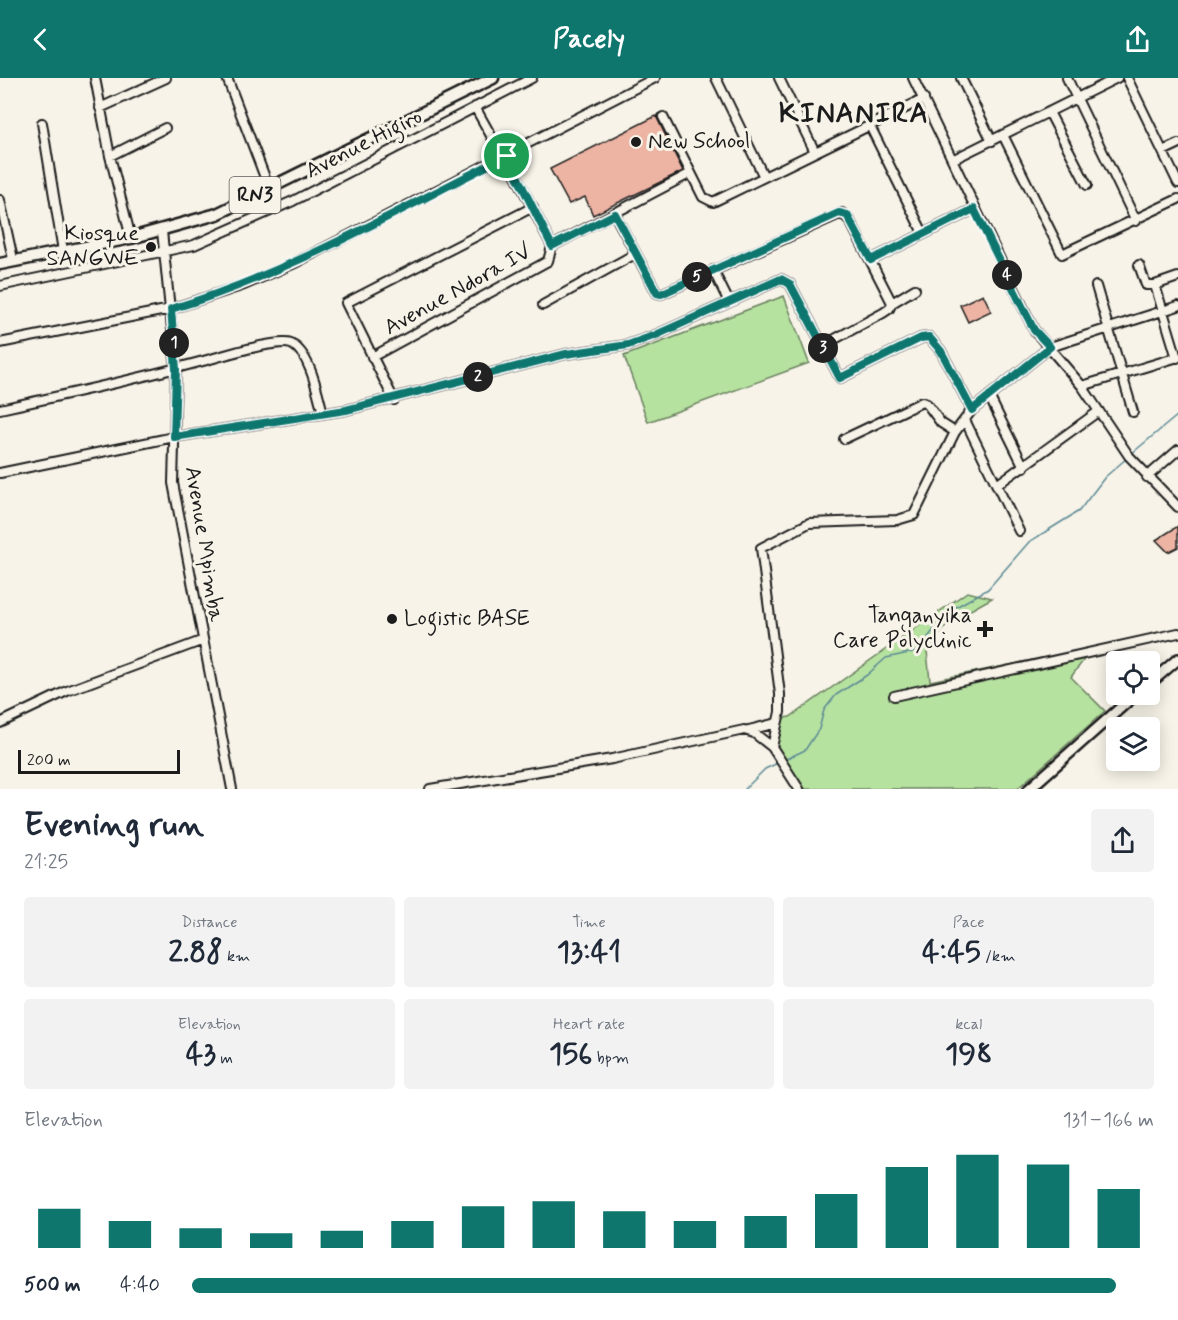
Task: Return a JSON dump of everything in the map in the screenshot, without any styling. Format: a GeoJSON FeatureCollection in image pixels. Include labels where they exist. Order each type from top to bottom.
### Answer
{"type":"FeatureCollection","features":[{"type":"Feature","properties":{"kind":"highway","name":"RN3"},"geometry":{"type":"LineString","coordinates":[[0,264],[13,259],[162,231],[217,214],[492,78]]}},
{"type":"Feature","properties":{"kind":"main road"},"geometry":{"type":"LineString","coordinates":[[1160,675],[1178,659]]}},
{"type":"Feature","properties":{"kind":"main road"},"geometry":{"type":"LineString","coordinates":[[1029,789],[1124,705]]}},
{"type":"Feature","properties":{"kind":"street"},"geometry":{"type":"LineString","coordinates":[[95,78],[110,156],[131,238]]}},
{"type":"Feature","properties":{"kind":"street"},"geometry":{"type":"LineString","coordinates":[[100,108],[166,78]]}},
{"type":"Feature","properties":{"kind":"street"},"geometry":{"type":"LineString","coordinates":[[227,78],[269,188]]}},
{"type":"Feature","properties":{"kind":"street","name":"Avenue Higiro"},"geometry":{"type":"LineString","coordinates":[[0,286],[194,245],[254,220],[532,78]]}},
{"type":"Feature","properties":{"kind":"street"},"geometry":{"type":"LineString","coordinates":[[0,343],[171,309],[235,288],[296,263],[655,78]]}},
{"type":"Feature","properties":{"kind":"street"},"geometry":{"type":"LineString","coordinates":[[716,78],[764,177]]}},
{"type":"Feature","properties":{"kind":"street"},"geometry":{"type":"LineString","coordinates":[[779,78],[815,152]]}},
{"type":"Feature","properties":{"kind":"street"},"geometry":{"type":"LineString","coordinates":[[913,78],[954,159],[974,209],[1034,330],[1082,386],[1129,456],[1178,507]]}},
{"type":"Feature","properties":{"kind":"street"},"geometry":{"type":"LineString","coordinates":[[960,78],[992,141]]}},
{"type":"Feature","properties":{"kind":"street"},"geometry":{"type":"LineString","coordinates":[[1067,78],[1136,220]]}},
{"type":"Feature","properties":{"kind":"street"},"geometry":{"type":"LineString","coordinates":[[954,159],[1117,78]]}},
{"type":"Feature","properties":{"kind":"street"},"geometry":{"type":"LineString","coordinates":[[1127,78],[1178,183]]}},
{"type":"Feature","properties":{"kind":"street"},"geometry":{"type":"LineString","coordinates":[[663,117],[703,197],[713,202],[924,99]]}},
{"type":"Feature","properties":{"kind":"street"},"geometry":{"type":"LineString","coordinates":[[476,107],[552,246],[691,173]]}},
{"type":"Feature","properties":{"kind":"street"},"geometry":{"type":"LineString","coordinates":[[1049,112],[1087,185]]}},
{"type":"Feature","properties":{"kind":"street"},"geometry":{"type":"LineString","coordinates":[[42,123],[63,251]]}},
{"type":"Feature","properties":{"kind":"street"},"geometry":{"type":"LineString","coordinates":[[870,126],[923,233]]}},
{"type":"Feature","properties":{"kind":"street"},"geometry":{"type":"LineString","coordinates":[[110,156],[165,129]]}},
{"type":"Feature","properties":{"kind":"street"},"geometry":{"type":"LineString","coordinates":[[1003,135],[1062,254],[1178,199]]}},
{"type":"Feature","properties":{"kind":"street"},"geometry":{"type":"LineString","coordinates":[[1163,151],[1178,144]]}},
{"type":"Feature","properties":{"kind":"street"},"geometry":{"type":"LineString","coordinates":[[0,200],[13,259]]}},
{"type":"Feature","properties":{"kind":"street"},"geometry":{"type":"LineString","coordinates":[[394,400],[346,303],[532,207]]}},
{"type":"Feature","properties":{"kind":"street"},"geometry":{"type":"LineString","coordinates":[[871,260],[974,209]]}},
{"type":"Feature","properties":{"kind":"street"},"geometry":{"type":"LineString","coordinates":[[615,214],[657,293],[661,294],[842,213],[850,220],[892,303]]}},
{"type":"Feature","properties":{"kind":"street","name":"Avenue Mpimba"},"geometry":{"type":"LineString","coordinates":[[162,231],[176,369],[173,483],[201,641],[232,789]]}},
{"type":"Feature","properties":{"kind":"street","name":"Avenue Ndora IV"},"geometry":{"type":"LineString","coordinates":[[372,357],[548,261],[552,246]]}},
{"type":"Feature","properties":{"kind":"street"},"geometry":{"type":"LineString","coordinates":[[543,305],[635,254]]}},
{"type":"Feature","properties":{"kind":"street"},"geometry":{"type":"LineString","coordinates":[[1139,265],[1146,285],[1155,285],[1178,277]]}},
{"type":"Feature","properties":{"kind":"street"},"geometry":{"type":"LineString","coordinates":[[712,270],[729,302]]}},
{"type":"Feature","properties":{"kind":"street"},"geometry":{"type":"LineString","coordinates":[[0,473],[174,437],[394,400],[566,354],[628,345],[656,335],[776,280],[786,280],[840,378],[921,338],[929,337],[941,351],[972,410]]}},
{"type":"Feature","properties":{"kind":"street"},"geometry":{"type":"LineString","coordinates":[[1082,386],[1177,358],[1155,285]]}},
{"type":"Feature","properties":{"kind":"street"},"geometry":{"type":"LineString","coordinates":[[1096,286],[1133,412]]}},
{"type":"Feature","properties":{"kind":"street"},"geometry":{"type":"LineString","coordinates":[[823,348],[883,314],[892,303],[915,289]]}},
{"type":"Feature","properties":{"kind":"street"},"geometry":{"type":"LineString","coordinates":[[772,747],[780,694],[760,548],[809,523],[897,520],[914,515],[955,432],[972,410],[1050,347],[1178,306]]}},
{"type":"Feature","properties":{"kind":"street"},"geometry":{"type":"LineString","coordinates":[[0,409],[176,369],[238,351],[289,344],[295,347],[312,371],[323,413]]}},
{"type":"Feature","properties":{"kind":"street"},"geometry":{"type":"LineString","coordinates":[[989,396],[1024,467]]}},
{"type":"Feature","properties":{"kind":"street"},"geometry":{"type":"LineString","coordinates":[[844,439],[922,402],[927,404],[941,423],[955,432]]}},
{"type":"Feature","properties":{"kind":"street"},"geometry":{"type":"LineString","coordinates":[[998,484],[1099,411]]}},
{"type":"Feature","properties":{"kind":"street"},"geometry":{"type":"LineString","coordinates":[[965,420],[1019,531]]}},
{"type":"Feature","properties":{"kind":"street"},"geometry":{"type":"LineString","coordinates":[[1147,477],[1178,450]]}},
{"type":"Feature","properties":{"kind":"street"},"geometry":{"type":"LineString","coordinates":[[894,696],[1178,633]]}},
{"type":"Feature","properties":{"kind":"street"},"geometry":{"type":"LineString","coordinates":[[0,723],[67,691],[201,641]]}},
{"type":"Feature","properties":{"kind":"street"},"geometry":{"type":"LineString","coordinates":[[430,789],[612,759],[777,723]]}},
{"type":"Feature","properties":{"kind":"street"},"geometry":{"type":"LineString","coordinates":[[749,730],[772,747],[799,789]]}},
{"type":"Feature","properties":{"kind":"green space"},"geometry":{"type":"Polygon","coordinates":[[[784,296],[809,363],[648,422],[624,356],[784,296]]]}},
{"type":"Feature","properties":{"kind":"green space"},"geometry":{"type":"Polygon","coordinates":[[[967,592],[992,598],[949,622],[927,651],[930,681],[1083,650],[1086,657],[1071,677],[1105,711],[1017,789],[805,789],[776,745],[779,719],[790,717],[967,592]]]}},
{"type":"Feature","properties":{"kind":"building","name":"New School"},"geometry":{"type":"Polygon","coordinates":[[[656,116],[683,171],[593,215],[585,197],[569,204],[550,169],[656,116]]]}},
{"type":"Feature","properties":{"kind":"building"},"geometry":{"type":"Polygon","coordinates":[[[983,294],[991,311],[968,322],[960,305],[983,294]]]}},
{"type":"Feature","properties":{"kind":"building"},"geometry":{"type":"Polygon","coordinates":[[[1178,526],[1178,547],[1168,552],[1156,540],[1178,526]]]}},
{"type":"Feature","properties":{"kind":"waterway"},"geometry":{"type":"LineString","coordinates":[[1131,454],[1178,415]]}},
{"type":"Feature","properties":{"kind":"waterway"},"geometry":{"type":"LineString","coordinates":[[784,760],[805,750],[819,729],[824,710],[836,695],[867,675],[886,658],[918,651],[947,612],[988,589],[1029,542],[1079,511],[1105,477],[1127,458]]}},
{"type":"Feature","properties":{"kind":"waterway"},"geometry":{"type":"LineString","coordinates":[[745,789],[765,769],[780,762]]}},
{"type":"Feature","properties":{"kind":"place","name":"New School"},"geometry":{"type":"Point","coordinates":[636,142]}},
{"type":"Feature","properties":{"kind":"place","name":"Kiosque SANGWE"},"geometry":{"type":"Point","coordinates":[151,247]}},
{"type":"Feature","properties":{"kind":"place","name":"Logistic BASE"},"geometry":{"type":"Point","coordinates":[392,619]}},
{"type":"Feature","properties":{"kind":"place","name":"Tanganyika Care Polyclinic"},"geometry":{"type":"Point","coordinates":[985,629]}},
{"type":"Feature","properties":{"kind":"district","name":"KINANIRA"},"geometry":{"type":"Point","coordinates":[854,114]}},
{"type":"Feature","properties":{"kind":"route"},"geometry":{"type":"LineString","coordinates":[[507,156],[552,246],[615,214],[657,293],[661,294],[839,213],[847,215],[871,260],[974,209],[1034,330],[1039,338],[1050,347],[1028,368],[972,410],[941,351],[929,337],[921,338],[840,378],[836,375],[790,284],[781,279],[656,335],[628,345],[566,354],[394,400],[346,410],[174,437],[176,369],[171,309],[217,295],[296,263],[507,156]]}}]}
